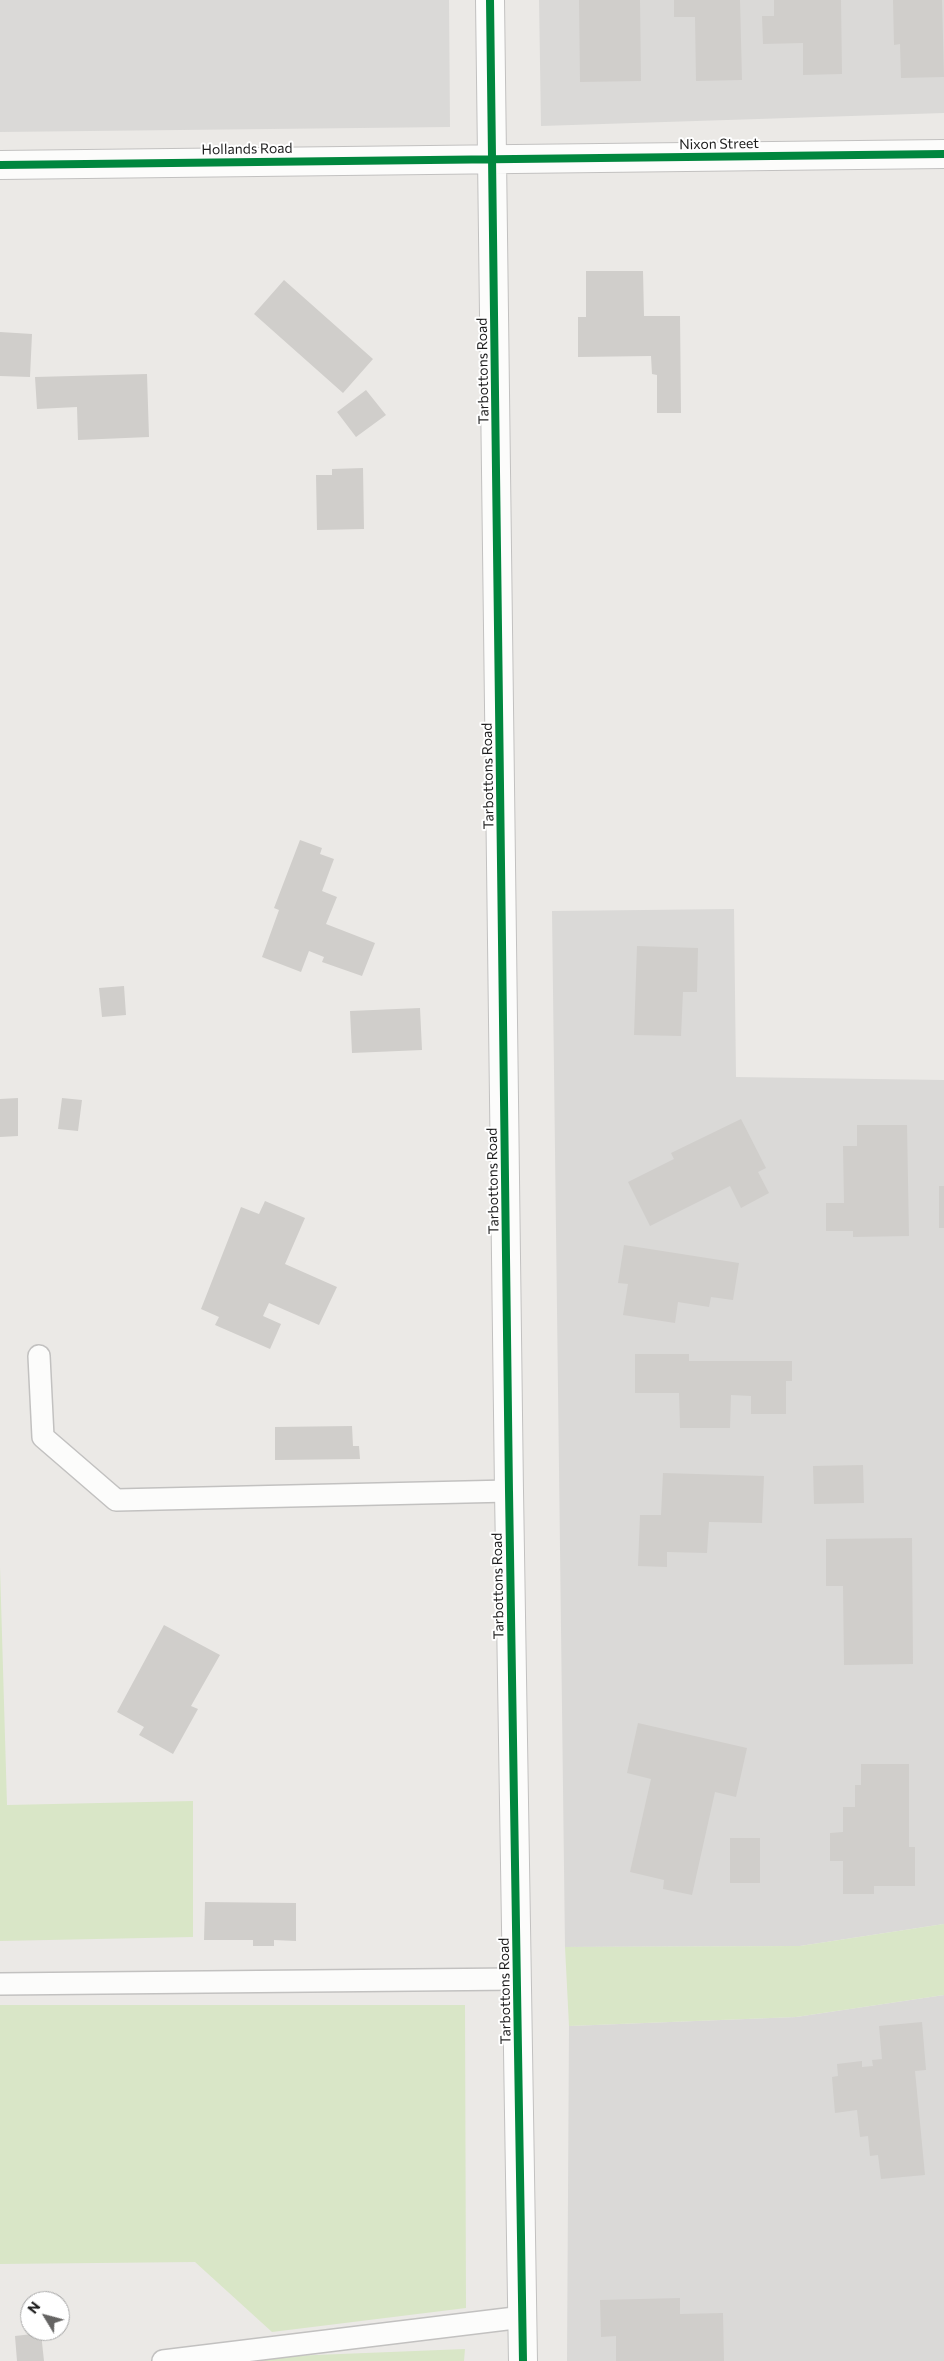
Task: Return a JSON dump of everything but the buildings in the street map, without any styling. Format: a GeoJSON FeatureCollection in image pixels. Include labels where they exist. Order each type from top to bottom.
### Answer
{"type":"FeatureCollection","features":[{"type":"Feature","properties":{"kind":"street","name":"Tarbottons Road"},"geometry":{"type":"LineString","coordinates":[[490,0],[494,158],[509,1491],[523,2361]]}},
{"type":"Feature","properties":{"kind":"street","name":"Nixon Street"},"geometry":{"type":"LineString","coordinates":[[494,158],[944,154]]}},
{"type":"Feature","properties":{"kind":"street","name":"Hollands Road"},"geometry":{"type":"LineString","coordinates":[[0,165],[494,158]]}},
{"type":"Feature","properties":{"kind":"lane"},"geometry":{"type":"LineString","coordinates":[[39,1356],[43,1437],[116,1500],[509,1491]]}},
{"type":"Feature","properties":{"kind":"lane"},"geometry":{"type":"LineString","coordinates":[[0,1984],[518,1979]]}},
{"type":"Feature","properties":{"kind":"lane"},"geometry":{"type":"LineString","coordinates":[[162,2361],[523,2317]]}},
{"type":"Feature","properties":{"kind":"shaded area"},"geometry":{"type":"Polygon","coordinates":[[[0,0],[449,0],[450,127],[0,132],[0,0]]]}},
{"type":"Feature","properties":{"kind":"shaded area"},"geometry":{"type":"Polygon","coordinates":[[[539,0],[944,0],[944,113],[541,126],[539,0]]]}},
{"type":"Feature","properties":{"kind":"shaded area"},"geometry":{"type":"Polygon","coordinates":[[[734,909],[736,1077],[944,1080],[944,1924],[800,1946],[565,1947],[552,911],[734,909]]]}},
{"type":"Feature","properties":{"kind":"shaded area"},"geometry":{"type":"Polygon","coordinates":[[[944,1995],[944,2361],[567,2361],[569,2026],[796,2017],[944,1995]]]}},
{"type":"Feature","properties":{"kind":"green space"},"geometry":{"type":"Polygon","coordinates":[[[0,1567],[7,1805],[193,1801],[193,1937],[0,1941],[0,1567]]]}},
{"type":"Feature","properties":{"kind":"green space"},"geometry":{"type":"Polygon","coordinates":[[[944,1924],[944,1995],[796,2017],[569,2026],[565,1947],[800,1946],[944,1924]]]}},
{"type":"Feature","properties":{"kind":"green space"},"geometry":{"type":"Polygon","coordinates":[[[0,2005],[465,2005],[466,2308],[272,2332],[195,2262],[0,2264],[0,2005]]]}},
{"type":"Feature","properties":{"kind":"green space"},"geometry":{"type":"Polygon","coordinates":[[[465,2349],[464,2361],[166,2361],[465,2349]]]}},
{"type":"Feature","properties":{"kind":"cycle path"},"geometry":{"type":"LineString","coordinates":[[490,0],[509,1491],[523,2361]]}},
{"type":"Feature","properties":{"kind":"cycle path"},"geometry":{"type":"LineString","coordinates":[[0,165],[944,154]]}}]}
